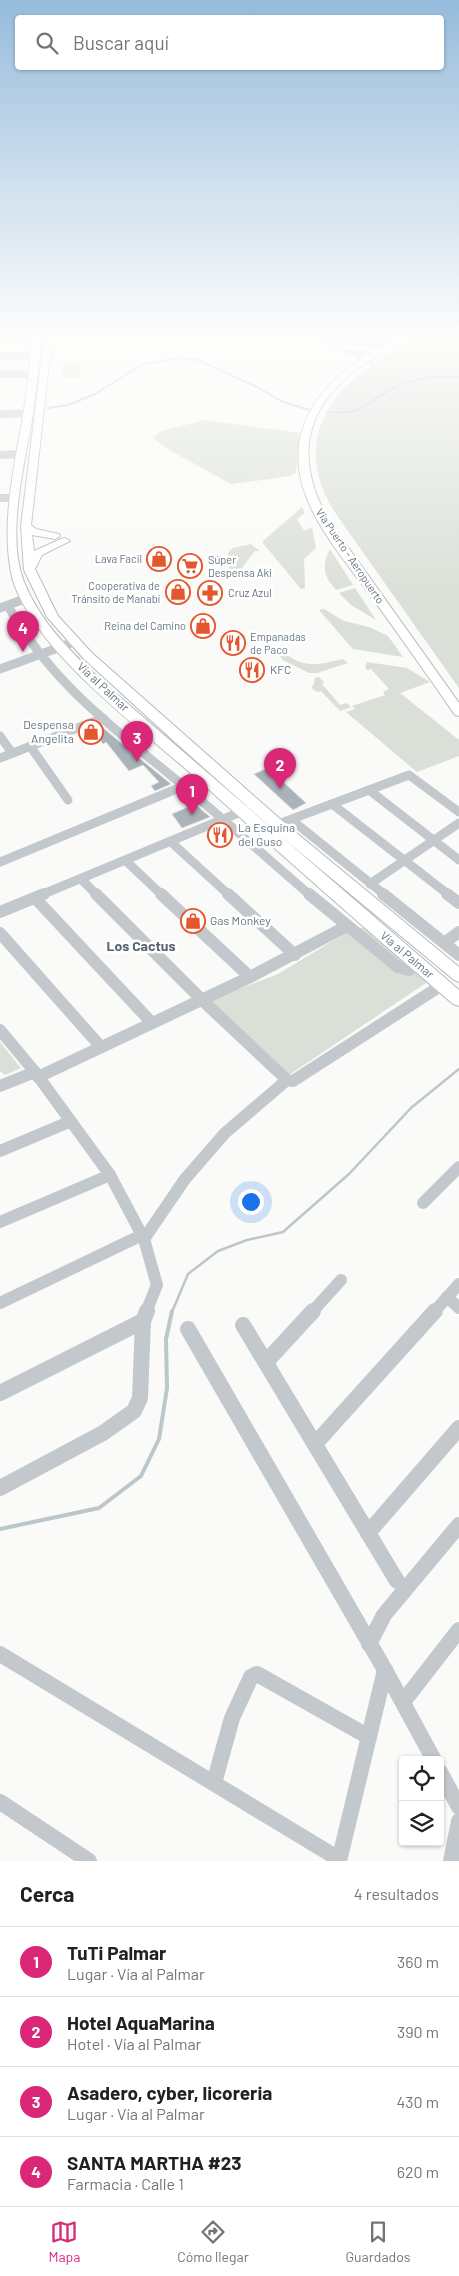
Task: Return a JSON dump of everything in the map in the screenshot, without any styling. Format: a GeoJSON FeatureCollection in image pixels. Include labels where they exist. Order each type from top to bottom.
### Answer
{"type":"FeatureCollection","features":[{"type":"Feature","properties":{"kind":"main road","name":"Vía al Palmar"},"geometry":{"type":"LineString","coordinates":[[30,424],[21,454],[15,498],[14,561],[19,581],[44,626],[61,647],[240,812],[459,999]]}},
{"type":"Feature","properties":{"kind":"main road","name":"Vía al Palmar"},"geometry":{"type":"LineString","coordinates":[[32,424],[26,526],[30,570],[53,618],[74,642],[255,806],[459,976]]}},
{"type":"Feature","properties":{"kind":"main road","name":"Via Puerto - Aeropuerto"},"geometry":{"type":"LineString","coordinates":[[308,424],[304,437],[302,456],[304,475],[318,510],[337,540],[459,712]]}},
{"type":"Feature","properties":{"kind":"main road","name":"Via Puerto - Aeropuerto"},"geometry":{"type":"LineString","coordinates":[[319,424],[311,447],[313,470],[327,509],[459,697]]}},
{"type":"Feature","properties":{"kind":"main road"},"geometry":{"type":"LineString","coordinates":[[26,526],[32,532],[60,539],[37,552],[32,557],[30,570]]}},
{"type":"Feature","properties":{"kind":"street"},"geometry":{"type":"LineString","coordinates":[[0,455],[21,454]]}},
{"type":"Feature","properties":{"kind":"street"},"geometry":{"type":"LineString","coordinates":[[0,498],[15,498]]}},
{"type":"Feature","properties":{"kind":"street"},"geometry":{"type":"LineString","coordinates":[[27,598],[4,607],[52,671],[103,718],[347,926],[398,967],[409,970],[418,964]]}},
{"type":"Feature","properties":{"kind":"street"},"geometry":{"type":"LineString","coordinates":[[0,668],[74,642]]}},
{"type":"Feature","properties":{"kind":"street"},"geometry":{"type":"LineString","coordinates":[[0,758],[103,718]]}},
{"type":"Feature","properties":{"kind":"street"},"geometry":{"type":"LineString","coordinates":[[0,736],[12,753]]}},
{"type":"Feature","properties":{"kind":"street"},"geometry":{"type":"LineString","coordinates":[[30,746],[68,800]]}},
{"type":"Feature","properties":{"kind":"street"},"geometry":{"type":"LineString","coordinates":[[280,827],[332,804],[409,775],[459,812]]}},
{"type":"Feature","properties":{"kind":"street"},"geometry":{"type":"LineString","coordinates":[[0,862],[203,778]]}},
{"type":"Feature","properties":{"kind":"street"},"geometry":{"type":"LineString","coordinates":[[369,790],[459,860]]}},
{"type":"Feature","properties":{"kind":"street"},"geometry":{"type":"LineString","coordinates":[[332,804],[459,903]]}},
{"type":"Feature","properties":{"kind":"street"},"geometry":{"type":"LineString","coordinates":[[0,912],[255,806]]}},
{"type":"Feature","properties":{"kind":"street"},"geometry":{"type":"LineString","coordinates":[[370,884],[459,823]]}},
{"type":"Feature","properties":{"kind":"street"},"geometry":{"type":"LineString","coordinates":[[280,827],[298,826],[459,956]]}},
{"type":"Feature","properties":{"kind":"street"},"geometry":{"type":"LineString","coordinates":[[171,842],[295,955]]}},
{"type":"Feature","properties":{"kind":"street"},"geometry":{"type":"LineString","coordinates":[[126,861],[250,977]]}},
{"type":"Feature","properties":{"kind":"street"},"geometry":{"type":"LineString","coordinates":[[81,879],[278,1074],[288,1080]]}},
{"type":"Feature","properties":{"kind":"street"},"geometry":{"type":"LineString","coordinates":[[35,898],[152,1023]]}},
{"type":"Feature","properties":{"kind":"street"},"geometry":{"type":"LineString","coordinates":[[0,1086],[36,1074],[101,1047],[295,955],[347,926]]}},
{"type":"Feature","properties":{"kind":"street"},"geometry":{"type":"LineString","coordinates":[[444,943],[459,932]]}},
{"type":"Feature","properties":{"kind":"street"},"geometry":{"type":"LineString","coordinates":[[0,933],[101,1047]]}},
{"type":"Feature","properties":{"kind":"street"},"geometry":{"type":"LineString","coordinates":[[0,1303],[143,1237],[185,1179],[225,1133],[288,1080],[298,1078],[442,984]]}},
{"type":"Feature","properties":{"kind":"street"},"geometry":{"type":"LineString","coordinates":[[0,1030],[36,1074],[110,1175],[143,1237],[157,1285],[142,1321],[140,1398],[134,1411],[103,1433],[0,1488]]}},
{"type":"Feature","properties":{"kind":"street"},"geometry":{"type":"LineString","coordinates":[[0,1151],[70,1122]]}},
{"type":"Feature","properties":{"kind":"street"},"geometry":{"type":"LineString","coordinates":[[423,1203],[459,1167]]}},
{"type":"Feature","properties":{"kind":"street"},"geometry":{"type":"LineString","coordinates":[[0,1222],[110,1175]]}},
{"type":"Feature","properties":{"kind":"street"},"geometry":{"type":"LineString","coordinates":[[266,1362],[341,1280]]}},
{"type":"Feature","properties":{"kind":"street"},"geometry":{"type":"LineString","coordinates":[[315,1444],[459,1284]]}},
{"type":"Feature","properties":{"kind":"street"},"geometry":{"type":"LineString","coordinates":[[447,1297],[459,1308]]}},
{"type":"Feature","properties":{"kind":"street"},"geometry":{"type":"LineString","coordinates":[[0,1393],[142,1321]]}},
{"type":"Feature","properties":{"kind":"street"},"geometry":{"type":"LineString","coordinates":[[243,1325],[397,1581]]}},
{"type":"Feature","properties":{"kind":"street"},"geometry":{"type":"LineString","coordinates":[[188,1329],[385,1670],[432,1756]]}},
{"type":"Feature","properties":{"kind":"street"},"geometry":{"type":"LineString","coordinates":[[368,1533],[459,1428]]}},
{"type":"Feature","properties":{"kind":"street"},"geometry":{"type":"LineString","coordinates":[[369,1644],[384,1615],[459,1525]]}},
{"type":"Feature","properties":{"kind":"street"},"geometry":{"type":"LineString","coordinates":[[403,1702],[459,1630]]}},
{"type":"Feature","properties":{"kind":"street"},"geometry":{"type":"LineString","coordinates":[[0,1654],[339,1860],[385,1670]]}},
{"type":"Feature","properties":{"kind":"street"},"geometry":{"type":"LineString","coordinates":[[214,1783],[232,1718],[251,1677],[257,1674],[264,1676],[369,1737]]}},
{"type":"Feature","properties":{"kind":"street"},"geometry":{"type":"LineString","coordinates":[[444,1780],[458,1808],[451,1861]]}},
{"type":"Feature","properties":{"kind":"street"},"geometry":{"type":"LineString","coordinates":[[0,1802],[89,1861]]}},
{"type":"Feature","properties":{"kind":"shaded area"},"geometry":{"type":"Polygon","coordinates":[[[190,424],[233,424],[300,433],[296,473],[291,476],[231,484],[166,448],[153,438],[161,431],[190,424]]]}},
{"type":"Feature","properties":{"kind":"shaded area"},"geometry":{"type":"Polygon","coordinates":[[[322,424],[459,424],[459,688],[338,517],[326,496],[318,472],[316,448],[322,424]]]}},
{"type":"Feature","properties":{"kind":"shaded area"},"geometry":{"type":"Polygon","coordinates":[[[302,507],[305,513],[297,519],[304,531],[312,527],[316,548],[304,559],[305,588],[301,589],[262,542],[302,507]]]}},
{"type":"Feature","properties":{"kind":"shaded area"},"geometry":{"type":"Polygon","coordinates":[[[251,544],[260,551],[255,551],[238,573],[242,579],[239,580],[227,565],[228,553],[233,548],[251,544]]]}},
{"type":"Feature","properties":{"kind":"shaded area"},"geometry":{"type":"Polygon","coordinates":[[[330,549],[353,585],[336,590],[326,576],[325,561],[330,549]]]}},
{"type":"Feature","properties":{"kind":"shaded area"},"geometry":{"type":"Polygon","coordinates":[[[355,588],[376,620],[351,605],[339,593],[355,588]]]}},
{"type":"Feature","properties":{"kind":"shaded area"},"geometry":{"type":"Polygon","coordinates":[[[324,609],[344,621],[369,627],[388,636],[403,657],[353,649],[319,610],[324,609]]]}},
{"type":"Feature","properties":{"kind":"shaded area"},"geometry":{"type":"Polygon","coordinates":[[[283,652],[305,663],[319,664],[343,659],[348,663],[317,673],[309,673],[283,660],[278,654],[283,652]]]}},
{"type":"Feature","properties":{"kind":"shaded area"},"geometry":{"type":"Polygon","coordinates":[[[367,662],[407,668],[430,682],[400,693],[459,740],[459,756],[417,772],[346,712],[355,709],[352,706],[385,695],[383,692],[389,689],[371,669],[367,670],[365,667],[367,662]]]}},
{"type":"Feature","properties":{"kind":"shaded area"},"geometry":{"type":"Polygon","coordinates":[[[319,677],[324,682],[322,684],[340,705],[347,703],[351,707],[340,711],[321,691],[317,692],[311,688],[315,678],[319,677]]]}},
{"type":"Feature","properties":{"kind":"shaded area"},"geometry":{"type":"Polygon","coordinates":[[[354,928],[366,928],[429,981],[286,1077],[252,1039],[232,1026],[207,1001],[278,974],[354,928]]]}},
{"type":"Feature","properties":{"kind":"shaded area"},"geometry":{"type":"Polygon","coordinates":[[[0,1042],[21,1068],[5,1075],[0,1071],[0,1042]]]}},
{"type":"Feature","properties":{"kind":"building"},"geometry":{"type":"Polygon","coordinates":[[[101,726],[171,784],[155,791],[151,786],[159,782],[143,765],[129,771],[106,742],[103,744],[96,735],[92,737],[87,731],[101,726]]]}},
{"type":"Feature","properties":{"kind":"building"},"geometry":{"type":"Polygon","coordinates":[[[268,768],[306,803],[293,810],[254,774],[268,768]]]}},
{"type":"Feature","properties":{"kind":"building"},"geometry":{"type":"Polygon","coordinates":[[[195,804],[210,817],[182,828],[172,814],[195,804]]]}},
{"type":"Feature","properties":{"kind":"building","name":"La Esquina del Guso"},"geometry":{"type":"Polygon","coordinates":[[[223,828],[232,836],[215,844],[206,836],[223,828]]]}},
{"type":"Feature","properties":{"kind":"waterway"},"geometry":{"type":"LineString","coordinates":[[172,1312],[188,1274],[218,1251],[247,1240],[283,1232],[349,1174],[411,1108],[459,1069]]}},
{"type":"Feature","properties":{"kind":"waterway"},"geometry":{"type":"LineString","coordinates":[[0,1529],[99,1508],[141,1476],[159,1439],[167,1388],[166,1339],[172,1311]]}},
{"type":"Feature","properties":{"kind":"place","name":"Lava Facil"},"geometry":{"type":"Point","coordinates":[159,559]}},
{"type":"Feature","properties":{"kind":"place","name":"Súper Despensa Aki"},"geometry":{"type":"Point","coordinates":[190,566]}},
{"type":"Feature","properties":{"kind":"place","name":"Cooperativa de Tránsito de Manabí"},"geometry":{"type":"Point","coordinates":[178,592]}},
{"type":"Feature","properties":{"kind":"place","name":"Cruz Azul"},"geometry":{"type":"Point","coordinates":[210,593]}},
{"type":"Feature","properties":{"kind":"place","name":"Reina del Camino"},"geometry":{"type":"Point","coordinates":[203,626]}},
{"type":"Feature","properties":{"kind":"place","name":"Empanadas de Paco"},"geometry":{"type":"Point","coordinates":[233,643]}},
{"type":"Feature","properties":{"kind":"place","name":"SANTA MARTHA #23"},"geometry":{"type":"Point","coordinates":[23,652]}},
{"type":"Feature","properties":{"kind":"place","name":"KFC"},"geometry":{"type":"Point","coordinates":[252,670]}},
{"type":"Feature","properties":{"kind":"place","name":"Despensa Angelita"},"geometry":{"type":"Point","coordinates":[91,732]}},
{"type":"Feature","properties":{"kind":"place","name":"Asadero, cyber, licoreria"},"geometry":{"type":"Point","coordinates":[137,762]}},
{"type":"Feature","properties":{"kind":"place","name":"Hotel AquaMarina"},"geometry":{"type":"Point","coordinates":[280,789]}},
{"type":"Feature","properties":{"kind":"place","name":"TuTi Palmar"},"geometry":{"type":"Point","coordinates":[192,815]}},
{"type":"Feature","properties":{"kind":"place","name":"La Esquina del Guso"},"geometry":{"type":"Point","coordinates":[220,835]}},
{"type":"Feature","properties":{"kind":"place","name":"Gas Monkey"},"geometry":{"type":"Point","coordinates":[193,921]}},
{"type":"Feature","properties":{"kind":"district","name":"Los Cactus"},"geometry":{"type":"Point","coordinates":[141,946]}}]}
